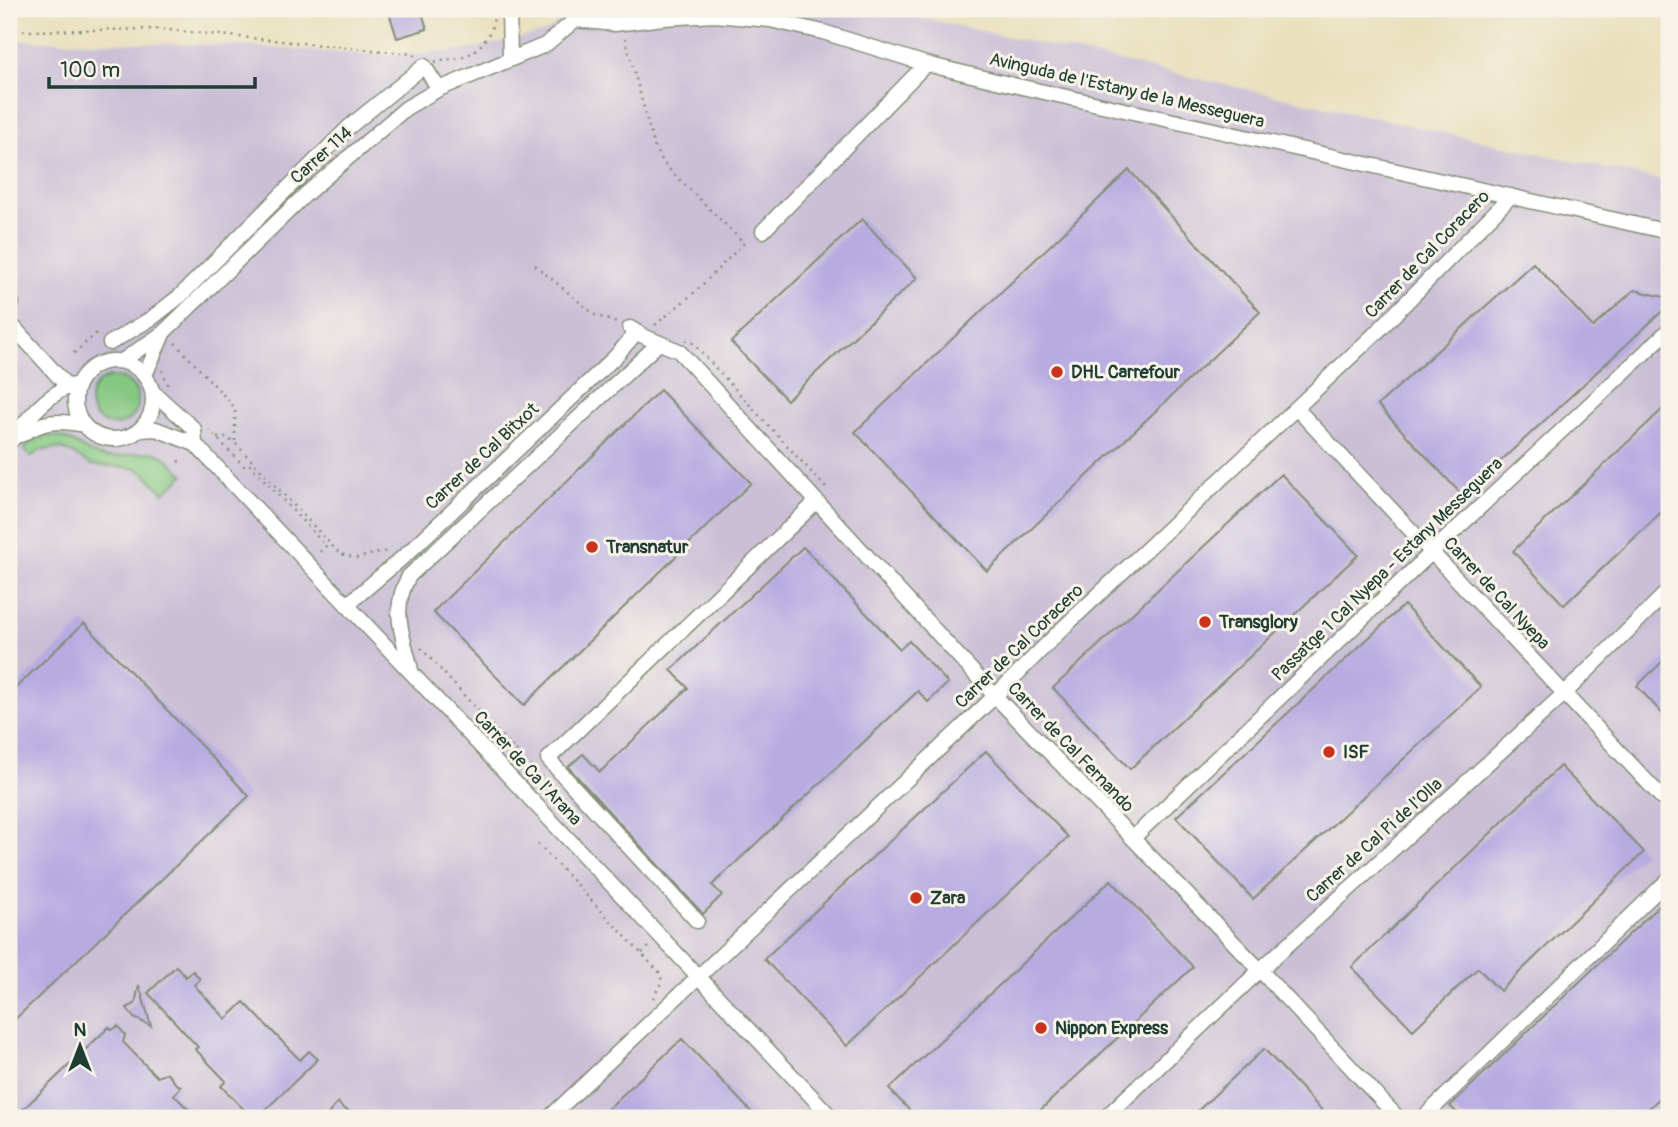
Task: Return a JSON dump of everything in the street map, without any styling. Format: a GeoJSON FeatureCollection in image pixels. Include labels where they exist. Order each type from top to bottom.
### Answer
{"type":"FeatureCollection","features":[{"type":"Feature","properties":{"kind":"street"},"geometry":{"type":"LineString","coordinates":[[509,9],[510,58]]}},
{"type":"Feature","properties":{"kind":"street","name":"Carrer 114"},"geometry":{"type":"LineString","coordinates":[[122,361],[163,333],[306,194],[382,126],[439,89],[545,46],[576,14]]}},
{"type":"Feature","properties":{"kind":"street","name":"Avinguda de l'Estany de la Messeguera"},"geometry":{"type":"LineString","coordinates":[[576,14],[623,23],[715,15],[770,20],[823,32],[926,64],[1669,232]]}},
{"type":"Feature","properties":{"kind":"street"},"geometry":{"type":"LineString","coordinates":[[763,231],[926,64]]}},
{"type":"Feature","properties":{"kind":"street"},"geometry":{"type":"LineString","coordinates":[[110,343],[152,318],[180,296],[349,127],[424,66],[439,89]]}},
{"type":"Feature","properties":{"kind":"street","name":"Carrer de Cal Coracero"},"geometry":{"type":"LineString","coordinates":[[549,1118],[1380,330],[1511,196]]}},
{"type":"Feature","properties":{"kind":"street"},"geometry":{"type":"LineString","coordinates":[[9,322],[72,385],[76,410],[84,425],[98,436],[124,438],[139,430],[153,409],[153,392],[145,375],[131,364],[113,360],[95,365],[72,385],[61,389],[24,424],[10,442]]}},
{"type":"Feature","properties":{"kind":"street","name":"Passatge 1 Cal Nyepa - Estany Messeguera"},"geometry":{"type":"LineString","coordinates":[[1133,838],[1669,330]]}},
{"type":"Feature","properties":{"kind":"street","name":"Carrer de Cal Fernando"},"geometry":{"type":"LineString","coordinates":[[637,332],[679,352],[995,696],[1261,970],[1398,1118]]}},
{"type":"Feature","properties":{"kind":"street","name":"Carrer de Cal Bitxot"},"geometry":{"type":"LineString","coordinates":[[353,608],[400,559],[615,357],[637,332]]}},
{"type":"Feature","properties":{"kind":"street"},"geometry":{"type":"LineString","coordinates":[[145,375],[163,333]]}},
{"type":"Feature","properties":{"kind":"street"},"geometry":{"type":"LineString","coordinates":[[411,671],[398,618],[401,590],[409,576],[659,342]]}},
{"type":"Feature","properties":{"kind":"street","name":"Carrer de Ca l'Arana"},"geometry":{"type":"LineString","coordinates":[[153,392],[194,429],[195,444]]}},
{"type":"Feature","properties":{"kind":"street","name":"Carrer de Cal Nyepa"},"geometry":{"type":"LineString","coordinates":[[1297,409],[1669,805]]}},
{"type":"Feature","properties":{"kind":"street"},"geometry":{"type":"LineString","coordinates":[[10,442],[36,425],[53,422],[84,425]]}},
{"type":"Feature","properties":{"kind":"street","name":"Carrer de Ca l'Arana"},"geometry":{"type":"LineString","coordinates":[[139,430],[156,429],[195,444],[353,608],[832,1118]]}},
{"type":"Feature","properties":{"kind":"street"},"geometry":{"type":"LineString","coordinates":[[697,921],[548,759],[817,501]]}},
{"type":"Feature","properties":{"kind":"street","name":"Carrer de Cal Pi de l'Olla"},"geometry":{"type":"LineString","coordinates":[[1105,1118],[1261,970],[1565,693],[1669,590]]}},
{"type":"Feature","properties":{"kind":"street"},"geometry":{"type":"LineString","coordinates":[[1423,1118],[1669,879]]}},
{"type":"Feature","properties":{"kind":"path"},"geometry":{"type":"LineString","coordinates":[[9,29],[159,29],[412,54],[424,66],[444,58],[463,57],[481,46],[492,30],[495,9]]}},
{"type":"Feature","properties":{"kind":"path"},"geometry":{"type":"LineString","coordinates":[[536,265],[595,315],[637,332],[695,292],[744,243],[666,166],[655,149],[623,32],[623,23]]}},
{"type":"Feature","properties":{"kind":"path"},"geometry":{"type":"LineString","coordinates":[[74,353],[97,333],[110,343]]}},
{"type":"Feature","properties":{"kind":"path"},"geometry":{"type":"LineString","coordinates":[[680,344],[690,340],[827,489]]}},
{"type":"Feature","properties":{"kind":"path"},"geometry":{"type":"LineString","coordinates":[[172,347],[175,344],[232,404],[235,411],[235,443]]}},
{"type":"Feature","properties":{"kind":"path"},"geometry":{"type":"LineString","coordinates":[[162,362],[164,378],[174,392]]}},
{"type":"Feature","properties":{"kind":"path"},"geometry":{"type":"LineString","coordinates":[[203,424],[244,466],[249,464],[340,554],[352,557],[386,551],[400,559]]}},
{"type":"Feature","properties":{"kind":"path"},"geometry":{"type":"LineString","coordinates":[[217,438],[225,437],[235,443],[328,544]]}},
{"type":"Feature","properties":{"kind":"path"},"geometry":{"type":"LineString","coordinates":[[320,552],[328,544]]}},
{"type":"Feature","properties":{"kind":"path"},"geometry":{"type":"LineString","coordinates":[[421,649],[583,820]]}},
{"type":"Feature","properties":{"kind":"path"},"geometry":{"type":"LineString","coordinates":[[538,844],[659,972],[662,981]]}},
{"type":"Feature","properties":{"kind":"path"},"geometry":{"type":"LineString","coordinates":[[642,954],[660,937]]}},
{"type":"Feature","properties":{"kind":"shaded area"},"geometry":{"type":"Polygon","coordinates":[[[575,9],[881,9],[1669,182],[1669,1118],[9,1118],[9,40],[224,45],[381,55],[462,51],[546,32],[575,9]]]}},
{"type":"Feature","properties":{"kind":"green space"},"geometry":{"type":"Polygon","coordinates":[[[114,377],[131,384],[138,401],[131,418],[114,425],[97,418],[90,401],[97,384],[114,377]]]}},
{"type":"Feature","properties":{"kind":"green space"},"geometry":{"type":"Polygon","coordinates":[[[44,436],[63,438],[105,457],[146,452],[159,454],[184,475],[164,493],[143,472],[135,468],[92,465],[58,448],[39,451],[31,457],[24,449],[44,436]]]}},
{"type":"Feature","properties":{"kind":"building"},"geometry":{"type":"Polygon","coordinates":[[[388,9],[421,9],[427,29],[397,38],[388,9]]]}},
{"type":"Feature","properties":{"kind":"building","name":"DHL Carrefour"},"geometry":{"type":"Polygon","coordinates":[[[1129,170],[1260,312],[987,571],[855,432],[1129,170]]]}},
{"type":"Feature","properties":{"kind":"building"},"geometry":{"type":"Polygon","coordinates":[[[862,219],[917,278],[787,400],[731,342],[862,219]]]}},
{"type":"Feature","properties":{"kind":"building"},"geometry":{"type":"Polygon","coordinates":[[[1533,263],[1593,327],[1634,290],[1669,298],[1669,305],[1463,496],[1378,405],[1533,263]]]}},
{"type":"Feature","properties":{"kind":"building","name":"Transnatur"},"geometry":{"type":"Polygon","coordinates":[[[660,390],[751,483],[524,705],[433,612],[660,390]]]}},
{"type":"Feature","properties":{"kind":"building"},"geometry":{"type":"Polygon","coordinates":[[[1669,403],[1669,505],[1564,605],[1513,551],[1669,403]]]}},
{"type":"Feature","properties":{"kind":"building","name":"Transglory"},"geometry":{"type":"Polygon","coordinates":[[[1281,474],[1358,555],[1130,769],[1053,688],[1281,474]]]}},
{"type":"Feature","properties":{"kind":"building"},"geometry":{"type":"Polygon","coordinates":[[[803,547],[900,649],[909,641],[948,683],[928,702],[918,691],[712,885],[722,895],[703,914],[568,767],[583,754],[600,772],[688,688],[671,670],[803,547]]]}},
{"type":"Feature","properties":{"kind":"building","name":"ISF"},"geometry":{"type":"Polygon","coordinates":[[[1404,605],[1481,687],[1253,899],[1176,817],[1404,605]]]}},
{"type":"Feature","properties":{"kind":"building"},"geometry":{"type":"Polygon","coordinates":[[[84,623],[249,796],[9,1025],[9,694],[84,623]]]}},
{"type":"Feature","properties":{"kind":"building"},"geometry":{"type":"Polygon","coordinates":[[[1669,655],[1669,721],[1637,686],[1669,655]]]}},
{"type":"Feature","properties":{"kind":"building","name":"Zara"},"geometry":{"type":"Polygon","coordinates":[[[986,751],[1068,837],[847,1046],[764,959],[986,751]]]}},
{"type":"Feature","properties":{"kind":"building"},"geometry":{"type":"Polygon","coordinates":[[[1560,766],[1644,852],[1500,991],[1478,968],[1413,1030],[1352,967],[1560,766]]]}},
{"type":"Feature","properties":{"kind":"building","name":"Nippon Express"},"geometry":{"type":"Polygon","coordinates":[[[1111,880],[1193,967],[1032,1118],[917,1118],[889,1089],[1111,880]]]}},
{"type":"Feature","properties":{"kind":"building"},"geometry":{"type":"Polygon","coordinates":[[[1669,896],[1669,1089],[1639,1118],[1462,1118],[1450,1106],[1669,896]]]}},
{"type":"Feature","properties":{"kind":"building"},"geometry":{"type":"Polygon","coordinates":[[[176,966],[186,977],[193,971],[200,979],[194,985],[226,1019],[244,1002],[300,1060],[309,1051],[318,1059],[257,1118],[252,1118],[221,1086],[226,1081],[148,993],[176,966]]]}},
{"type":"Feature","properties":{"kind":"building"},"geometry":{"type":"Polygon","coordinates":[[[139,985],[151,1026],[134,1018],[127,1008],[135,1004],[139,985]]]}},
{"type":"Feature","properties":{"kind":"building"},"geometry":{"type":"Polygon","coordinates":[[[118,1026],[125,1035],[123,1042],[157,1077],[167,1073],[181,1086],[174,1095],[197,1118],[14,1118],[109,1027],[112,1030],[118,1026]]]}},
{"type":"Feature","properties":{"kind":"building"},"geometry":{"type":"Polygon","coordinates":[[[682,1039],[757,1118],[598,1118],[682,1039]]]}},
{"type":"Feature","properties":{"kind":"building"},"geometry":{"type":"Polygon","coordinates":[[[1264,1049],[1329,1118],[1190,1118],[1264,1049]]]}},
{"type":"Feature","properties":{"kind":"building"},"geometry":{"type":"Polygon","coordinates":[[[338,1102],[342,1108],[364,1118],[325,1118],[338,1102]]]}},
{"type":"Feature","properties":{"kind":"place","name":"DHL Carrefour"},"geometry":{"type":"Point","coordinates":[1057,372]}},
{"type":"Feature","properties":{"kind":"place","name":"Transnatur"},"geometry":{"type":"Point","coordinates":[592,547]}},
{"type":"Feature","properties":{"kind":"place","name":"Transglory"},"geometry":{"type":"Point","coordinates":[1205,622]}},
{"type":"Feature","properties":{"kind":"place","name":"ISF"},"geometry":{"type":"Point","coordinates":[1329,752]}},
{"type":"Feature","properties":{"kind":"place","name":"Zara"},"geometry":{"type":"Point","coordinates":[916,898]}},
{"type":"Feature","properties":{"kind":"place","name":"Nippon Express"},"geometry":{"type":"Point","coordinates":[1041,1028]}}]}
